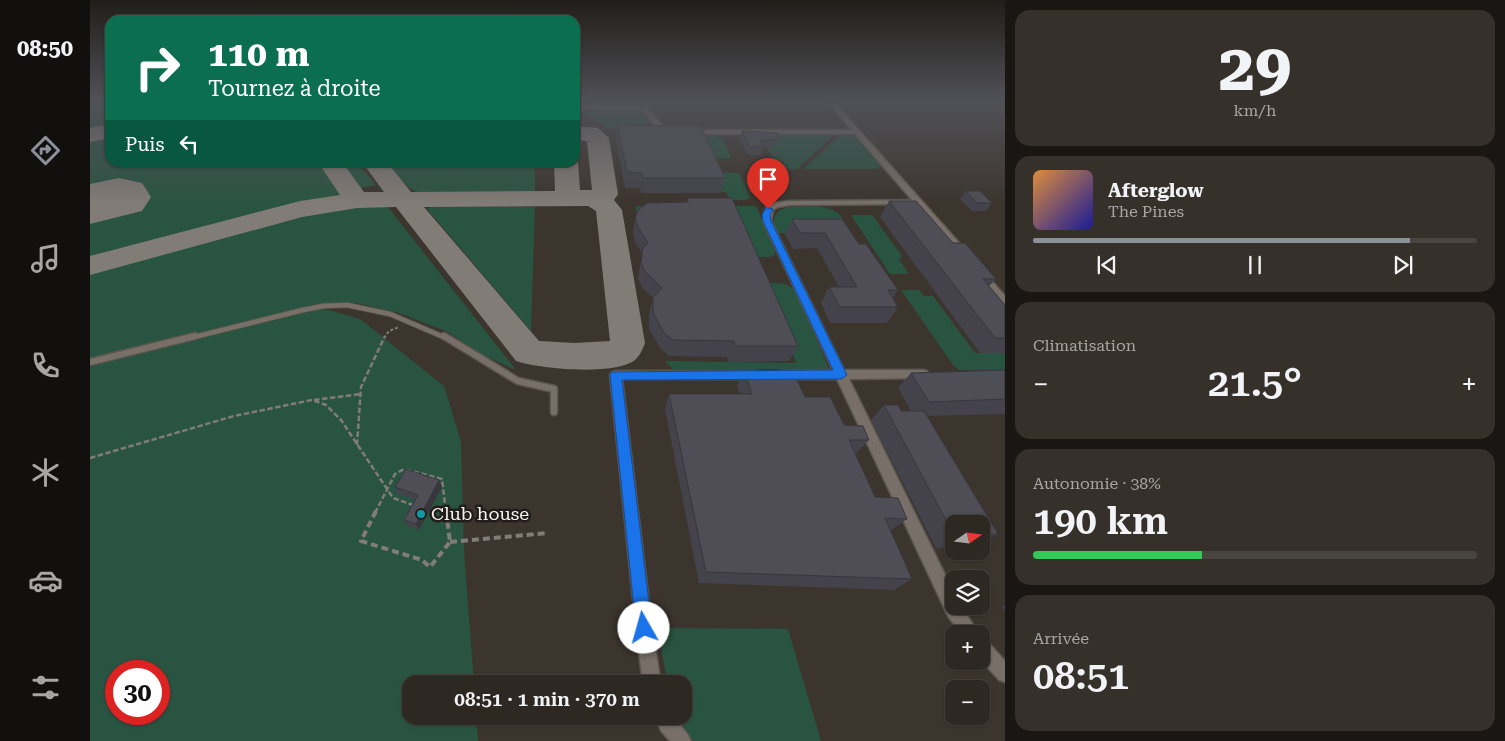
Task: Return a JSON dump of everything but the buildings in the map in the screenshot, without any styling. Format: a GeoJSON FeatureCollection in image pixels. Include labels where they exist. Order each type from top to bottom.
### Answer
{"type":"FeatureCollection","features":[{"type":"Feature","properties":{"kind":"street"},"geometry":{"type":"LineString","coordinates":[[861,136],[968,259]]}},
{"type":"Feature","properties":{"kind":"street"},"geometry":{"type":"LineString","coordinates":[[919,202],[790,203],[776,205],[768,209],[766,215],[767,221],[954,610],[965,625]]}},
{"type":"Feature","properties":{"kind":"street"},"geometry":{"type":"LineString","coordinates":[[974,266],[1005,302]]}},
{"type":"Feature","properties":{"kind":"street"},"geometry":{"type":"LineString","coordinates":[[651,675],[616,375],[938,374]]}},
{"type":"Feature","properties":{"kind":"street"},"geometry":{"type":"LineString","coordinates":[[990,657],[1005,674]]}},
{"type":"Feature","properties":{"kind":"street"},"geometry":{"type":"LineString","coordinates":[[667,725],[682,741]]}},
{"type":"Feature","properties":{"kind":"lane"},"geometry":{"type":"LineString","coordinates":[[90,362],[323,306],[347,305],[363,307],[418,325],[458,344],[518,381],[554,389],[554,412]]}},
{"type":"Feature","properties":{"kind":"path"},"geometry":{"type":"LineString","coordinates":[[357,447],[361,387],[372,360],[389,332],[400,326],[418,325]]}},
{"type":"Feature","properties":{"kind":"path"},"geometry":{"type":"LineString","coordinates":[[90,458],[234,416],[312,400],[361,394]]}},
{"type":"Feature","properties":{"kind":"path"},"geometry":{"type":"LineString","coordinates":[[312,400],[326,405],[341,420],[357,447],[393,498],[414,506]]}},
{"type":"Feature","properties":{"kind":"path"},"geometry":{"type":"LineString","coordinates":[[404,469],[442,479],[450,542],[430,567],[422,560],[362,541],[395,474],[404,469]]}},
{"type":"Feature","properties":{"kind":"path"},"geometry":{"type":"LineString","coordinates":[[450,542],[548,533]]}},
{"type":"Feature","properties":{"kind":"green space"},"geometry":{"type":"Polygon","coordinates":[[[90,136],[105,136],[105,167],[360,167],[376,185],[357,189],[361,206],[387,206],[516,370],[478,353],[448,332],[399,313],[357,303],[311,305],[360,319],[444,386],[461,442],[464,552],[473,675],[402,675],[402,725],[477,725],[478,741],[90,741],[90,136]]]}},
{"type":"Feature","properties":{"kind":"green space"},"geometry":{"type":"Polygon","coordinates":[[[697,136],[723,139],[731,158],[707,159],[697,136]]]}},
{"type":"Feature","properties":{"kind":"green space"},"geometry":{"type":"Polygon","coordinates":[[[833,136],[797,169],[777,169],[763,137],[833,136]]]}},
{"type":"Feature","properties":{"kind":"green space"},"geometry":{"type":"Polygon","coordinates":[[[839,136],[858,137],[881,166],[876,169],[803,169],[839,136]]]}},
{"type":"Feature","properties":{"kind":"green space"},"geometry":{"type":"Polygon","coordinates":[[[390,167],[535,167],[535,192],[417,192],[408,187],[390,167]]]}},
{"type":"Feature","properties":{"kind":"green space"},"geometry":{"type":"Polygon","coordinates":[[[714,172],[739,173],[750,198],[730,200],[726,192],[722,192],[714,172]]]}},
{"type":"Feature","properties":{"kind":"green space"},"geometry":{"type":"Polygon","coordinates":[[[434,206],[535,207],[531,331],[427,209],[434,206]]]}},
{"type":"Feature","properties":{"kind":"green space"},"geometry":{"type":"Polygon","coordinates":[[[635,206],[756,206],[775,255],[751,257],[730,212],[637,213],[635,206]]]}},
{"type":"Feature","properties":{"kind":"green space"},"geometry":{"type":"Polygon","coordinates":[[[788,207],[822,207],[840,215],[870,263],[835,233],[777,233],[774,224],[775,216],[779,211],[788,207]]]}},
{"type":"Feature","properties":{"kind":"green space"},"geometry":{"type":"Polygon","coordinates":[[[851,215],[872,215],[902,256],[899,259],[909,274],[890,274],[851,215]]]}},
{"type":"Feature","properties":{"kind":"green space"},"geometry":{"type":"Polygon","coordinates":[[[764,282],[785,284],[795,289],[829,369],[673,369],[665,361],[796,363],[764,282]]]}},
{"type":"Feature","properties":{"kind":"green space"},"geometry":{"type":"Polygon","coordinates":[[[901,290],[919,290],[924,296],[933,296],[975,353],[1005,353],[1005,370],[959,370],[953,365],[901,290]]]}},
{"type":"Feature","properties":{"kind":"green space"},"geometry":{"type":"Polygon","coordinates":[[[657,628],[788,629],[821,741],[694,741],[681,725],[692,725],[692,675],[666,675],[657,628]]]}},
{"type":"Feature","properties":{"kind":"taxiway"},"geometry":{"type":"LineString","coordinates":[[593,198],[603,197],[605,194],[598,138],[594,136]]}},
{"type":"Feature","properties":{"kind":"taxiway"},"geometry":{"type":"LineString","coordinates":[[334,167],[357,200]]}},
{"type":"Feature","properties":{"kind":"taxiway"},"geometry":{"type":"LineString","coordinates":[[378,167],[403,200]]}},
{"type":"Feature","properties":{"kind":"taxiway"},"geometry":{"type":"LineString","coordinates":[[562,198],[568,194],[566,167]]}},
{"type":"Feature","properties":{"kind":"taxiway"},"geometry":{"type":"LineString","coordinates":[[403,200],[528,352],[558,356],[589,356],[620,352],[628,343],[609,210],[603,203],[593,198]]}},
{"type":"Feature","properties":{"kind":"taxiway"},"geometry":{"type":"LineString","coordinates":[[403,200],[593,198]]}},
{"type":"Feature","properties":{"kind":"taxiway"},"geometry":{"type":"LineString","coordinates":[[90,266],[300,209],[357,200]]}},
{"type":"Feature","properties":{"kind":"taxiway"},"geometry":{"type":"LineString","coordinates":[[357,200],[403,200]]}},
{"type":"Feature","properties":{"kind":"runway"},"geometry":{"type":"LineString","coordinates":[[90,204],[119,197]]}},
{"type":"Feature","properties":{"kind":"place","name":"Club house"},"geometry":{"type":"Point","coordinates":[421,514]}},
{"type":"Feature","properties":{"kind":"route"},"geometry":{"type":"LineString","coordinates":[[644,628],[616,375],[841,375],[767,221],[768,209]]}}]}
